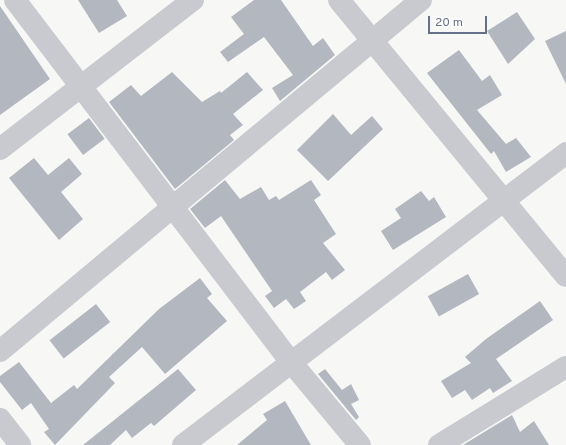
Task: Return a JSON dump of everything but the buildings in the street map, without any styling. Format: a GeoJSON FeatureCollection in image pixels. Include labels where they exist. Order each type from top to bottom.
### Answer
{"type":"FeatureCollection","features":[{"type":"Feature","properties":{"kind":"street"},"geometry":{"type":"LineString","coordinates":[[15,0],[80,87],[292,362],[360,445]]}},
{"type":"Feature","properties":{"kind":"street"},"geometry":{"type":"LineString","coordinates":[[0,149],[193,0]]}},
{"type":"Feature","properties":{"kind":"street"},"geometry":{"type":"LineString","coordinates":[[339,0],[566,276]]}},
{"type":"Feature","properties":{"kind":"street"},"geometry":{"type":"LineString","coordinates":[[0,351],[421,0]]}},
{"type":"Feature","properties":{"kind":"street"},"geometry":{"type":"LineString","coordinates":[[183,445],[566,153]]}},
{"type":"Feature","properties":{"kind":"street"},"geometry":{"type":"LineString","coordinates":[[438,445],[566,367]]}},
{"type":"Feature","properties":{"kind":"street"},"geometry":{"type":"LineString","coordinates":[[0,419],[20,445]]}}]}
